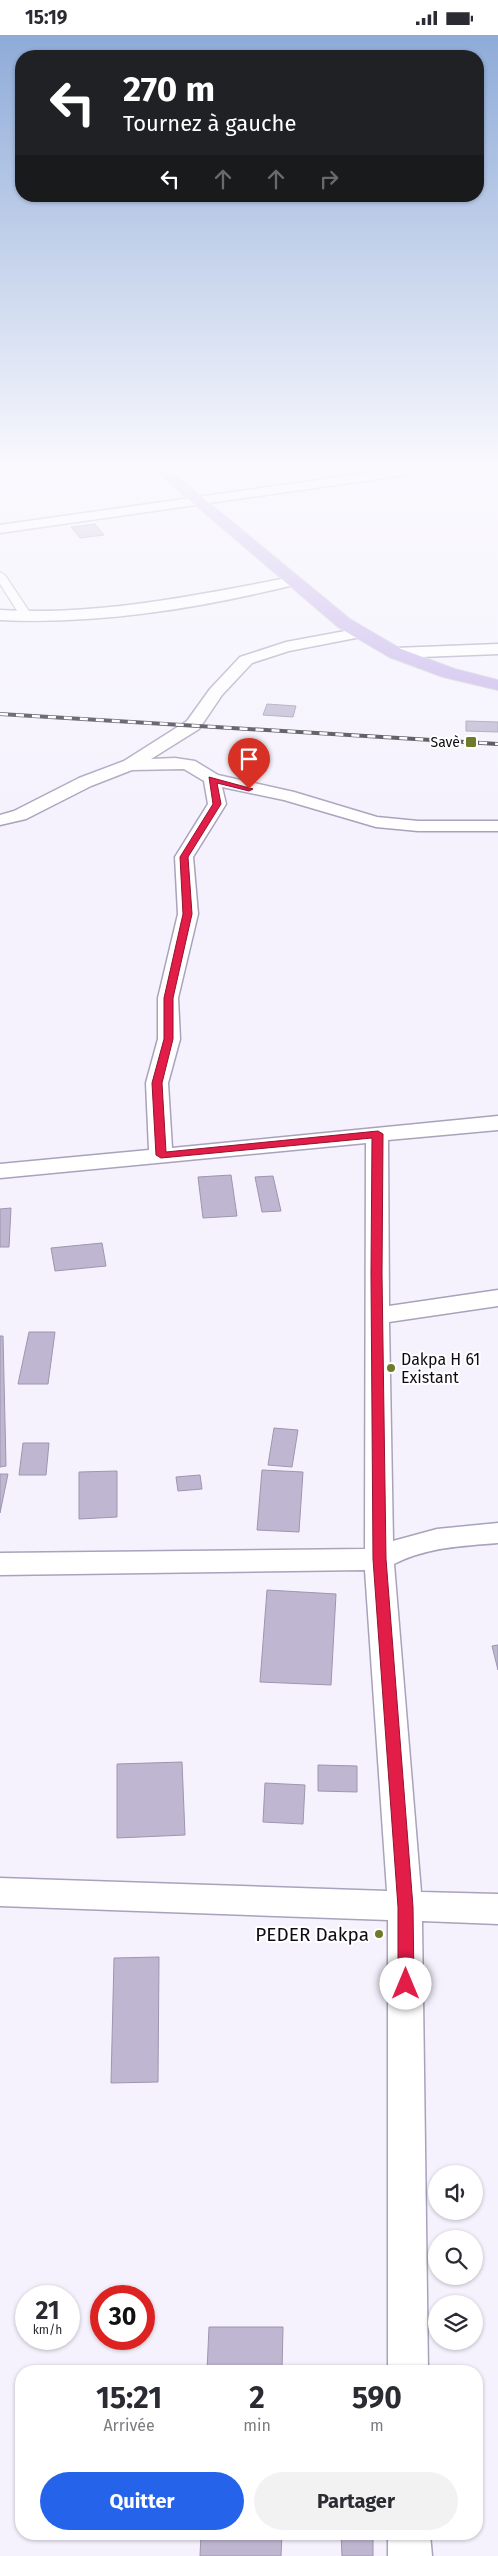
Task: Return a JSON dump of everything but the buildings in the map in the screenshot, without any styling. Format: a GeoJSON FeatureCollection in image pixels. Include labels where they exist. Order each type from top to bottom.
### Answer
{"type":"FeatureCollection","features":[{"type":"Feature","properties":{"kind":"main road"},"geometry":{"type":"LineString","coordinates":[[299,587],[344,623],[395,653],[449,673],[498,685]]}},
{"type":"Feature","properties":{"kind":"street"},"geometry":{"type":"LineString","coordinates":[[8,587],[28,617]]}},
{"type":"Feature","properties":{"kind":"street"},"geometry":{"type":"LineString","coordinates":[[0,615],[28,617],[134,610],[261,587]]}},
{"type":"Feature","properties":{"kind":"street"},"geometry":{"type":"LineString","coordinates":[[0,820],[20,815],[85,783],[130,765],[193,725],[216,691],[246,660],[286,647],[361,633]]}},
{"type":"Feature","properties":{"kind":"street"},"geometry":{"type":"LineString","coordinates":[[395,653],[498,649]]}},
{"type":"Feature","properties":{"kind":"street"},"geometry":{"type":"LineString","coordinates":[[423,663],[498,660]]}},
{"type":"Feature","properties":{"kind":"street"},"geometry":{"type":"LineString","coordinates":[[130,765],[157,763],[189,765],[212,779],[288,796],[376,822],[418,826],[498,826]]}},
{"type":"Feature","properties":{"kind":"street"},"geometry":{"type":"LineString","coordinates":[[161,1155],[157,1083],[169,1039],[168,998],[188,914],[184,857],[217,804],[212,779]]}},
{"type":"Feature","properties":{"kind":"street"},"geometry":{"type":"LineString","coordinates":[[0,1171],[498,1123]]}},
{"type":"Feature","properties":{"kind":"street"},"geometry":{"type":"LineString","coordinates":[[378,1134],[379,1559],[405,1907],[408,2365]]}},
{"type":"Feature","properties":{"kind":"street"},"geometry":{"type":"LineString","coordinates":[[377,1315],[498,1299]]}},
{"type":"Feature","properties":{"kind":"street"},"geometry":{"type":"LineString","coordinates":[[0,1564],[379,1559],[402,1546],[452,1536],[498,1533]]}},
{"type":"Feature","properties":{"kind":"street"},"geometry":{"type":"LineString","coordinates":[[0,1892],[498,1909]]}},
{"type":"Feature","properties":{"kind":"street"},"geometry":{"type":"LineString","coordinates":[[410,2540],[410,2556]]}},
{"type":"Feature","properties":{"kind":"railway"},"geometry":{"type":"LineString","coordinates":[[0,714],[498,744]]}},
{"type":"Feature","properties":{"kind":"place","name":"Savè"},"geometry":{"type":"Point","coordinates":[471,742]}},
{"type":"Feature","properties":{"kind":"place","name":"Dakpa H 61 Existant"},"geometry":{"type":"Point","coordinates":[391,1368]}},
{"type":"Feature","properties":{"kind":"place","name":"PEDER Dakpa"},"geometry":{"type":"Point","coordinates":[379,1934]}},
{"type":"Feature","properties":{"kind":"route"},"geometry":{"type":"LineString","coordinates":[[249,789],[212,779],[212,787],[217,804],[209,820],[184,857],[188,888],[188,914],[168,998],[169,1039],[157,1083],[161,1155],[378,1134],[376,1274],[379,1559],[405,1907],[406,1984]]}}]}
